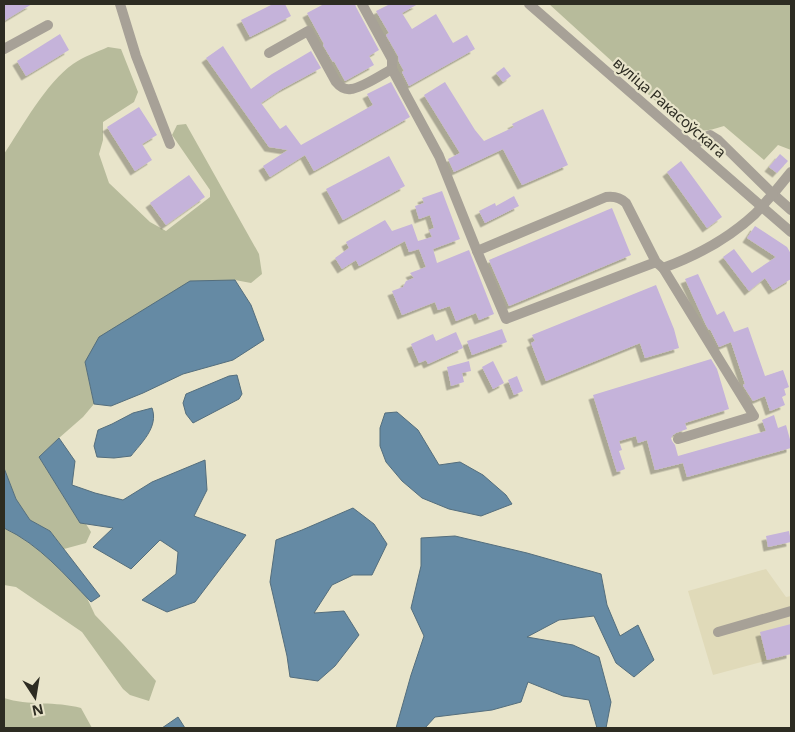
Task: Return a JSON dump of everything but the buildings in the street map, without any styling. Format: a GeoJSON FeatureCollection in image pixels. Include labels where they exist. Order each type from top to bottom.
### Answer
{"type":"FeatureCollection","features":[{"type":"Feature","properties":{"kind":"street"},"geometry":{"type":"LineString","coordinates":[[120,4],[136,56],[170,144]]}},
{"type":"Feature","properties":{"kind":"street"},"geometry":{"type":"LineString","coordinates":[[362,4],[392,59],[392,69],[439,156],[506,319],[660,265],[688,259],[711,246],[756,214],[791,172]]}},
{"type":"Feature","properties":{"kind":"street","name":"вуліца Ракасоўскага"},"geometry":{"type":"LineString","coordinates":[[530,4],[791,232]]}},
{"type":"Feature","properties":{"kind":"street"},"geometry":{"type":"LineString","coordinates":[[4,49],[48,25]]}},
{"type":"Feature","properties":{"kind":"street"},"geometry":{"type":"LineString","coordinates":[[269,53],[308,31],[340,87],[347,89],[357,88],[392,69]]}},
{"type":"Feature","properties":{"kind":"street"},"geometry":{"type":"LineString","coordinates":[[693,147],[701,139],[710,135],[718,140],[791,210]]}},
{"type":"Feature","properties":{"kind":"street"},"geometry":{"type":"LineString","coordinates":[[477,251],[606,197],[613,196],[626,203],[660,265],[754,416],[678,438]]}},
{"type":"Feature","properties":{"kind":"street"},"geometry":{"type":"LineString","coordinates":[[718,632],[791,611]]}},
{"type":"Feature","properties":{"kind":"shaded area"},"geometry":{"type":"Polygon","coordinates":[[[766,569],[786,597],[791,596],[791,654],[713,675],[688,591],[766,569]]]}},
{"type":"Feature","properties":{"kind":"green space"},"geometry":{"type":"Polygon","coordinates":[[[549,4],[791,4],[791,150],[778,145],[764,160],[724,126],[704,130],[683,126],[549,4]]]}},
{"type":"Feature","properties":{"kind":"green space"},"geometry":{"type":"Polygon","coordinates":[[[108,47],[121,49],[138,92],[134,102],[103,122],[103,140],[99,154],[109,183],[150,222],[166,231],[210,197],[210,190],[172,135],[177,125],[186,124],[259,254],[262,274],[251,283],[235,280],[85,362],[94,404],[83,417],[39,457],[80,523],[86,524],[91,532],[86,543],[64,549],[50,531],[30,520],[16,499],[4,468],[4,154],[53,82],[73,64],[108,47]]]}},
{"type":"Feature","properties":{"kind":"green space"},"geometry":{"type":"Polygon","coordinates":[[[4,528],[18,535],[42,552],[87,598],[95,615],[156,681],[149,701],[130,695],[123,689],[82,632],[16,587],[4,585],[4,528]]]}},
{"type":"Feature","properties":{"kind":"green space"},"geometry":{"type":"Polygon","coordinates":[[[4,698],[23,702],[81,708],[92,728],[4,728],[4,698]]]}},
{"type":"Feature","properties":{"kind":"water"},"geometry":{"type":"Polygon","coordinates":[[[235,280],[251,305],[264,340],[233,360],[183,374],[111,406],[94,404],[85,362],[99,337],[190,281],[235,280]]]}},
{"type":"Feature","properties":{"kind":"water"},"geometry":{"type":"Polygon","coordinates":[[[237,375],[242,394],[239,399],[193,423],[186,414],[183,403],[186,394],[229,376],[237,375]]]}},
{"type":"Feature","properties":{"kind":"water"},"geometry":{"type":"Polygon","coordinates":[[[152,408],[154,415],[151,428],[131,456],[97,457],[94,446],[98,430],[133,413],[152,408]]]}},
{"type":"Feature","properties":{"kind":"water"},"geometry":{"type":"Polygon","coordinates":[[[397,412],[418,430],[439,465],[460,462],[483,475],[506,495],[512,504],[481,516],[449,509],[422,498],[402,481],[386,462],[380,446],[380,428],[385,413],[397,412]]]}},
{"type":"Feature","properties":{"kind":"water"},"geometry":{"type":"Polygon","coordinates":[[[59,438],[75,461],[72,485],[123,500],[152,482],[205,460],[207,490],[194,516],[246,535],[195,602],[167,612],[142,600],[176,574],[178,552],[160,540],[131,569],[93,547],[113,528],[80,523],[39,457],[59,438]]]}},
{"type":"Feature","properties":{"kind":"water"},"geometry":{"type":"Polygon","coordinates":[[[4,468],[16,499],[30,520],[50,531],[100,596],[91,602],[40,552],[4,528],[4,468]]]}},
{"type":"Feature","properties":{"kind":"water"},"geometry":{"type":"Polygon","coordinates":[[[353,508],[374,524],[387,544],[372,575],[353,575],[332,585],[314,613],[344,611],[359,635],[335,666],[318,681],[290,677],[270,582],[276,540],[353,508]]]}},
{"type":"Feature","properties":{"kind":"water"},"geometry":{"type":"Polygon","coordinates":[[[455,536],[527,553],[601,574],[607,605],[620,636],[638,625],[654,660],[634,677],[616,663],[594,616],[559,620],[527,637],[573,645],[599,657],[611,702],[606,728],[597,728],[589,700],[563,696],[528,682],[521,702],[492,710],[435,717],[425,728],[396,728],[424,636],[411,608],[421,566],[421,538],[455,536]]]}},
{"type":"Feature","properties":{"kind":"water"},"geometry":{"type":"Polygon","coordinates":[[[178,717],[185,728],[162,728],[178,717]]]}}]}
